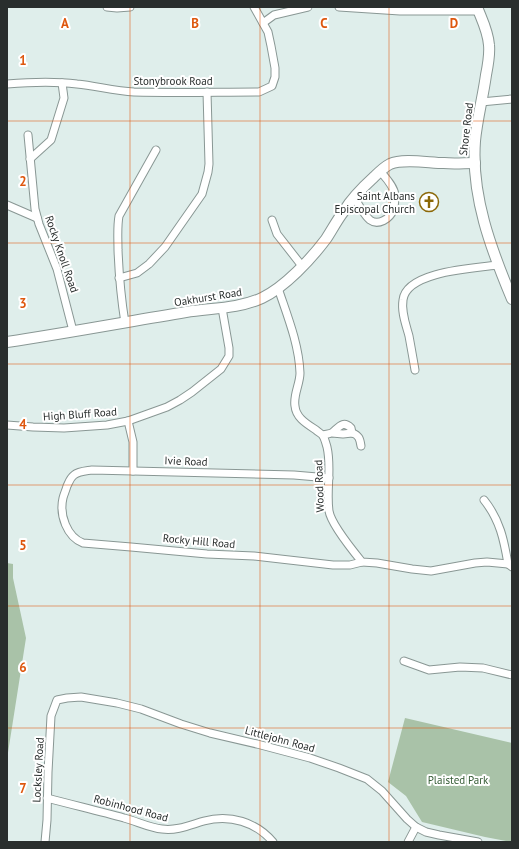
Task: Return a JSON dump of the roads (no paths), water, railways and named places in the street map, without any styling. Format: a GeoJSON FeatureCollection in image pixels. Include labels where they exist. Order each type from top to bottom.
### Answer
{"type":"FeatureCollection","features":[{"type":"Feature","properties":{"kind":"street"},"geometry":{"type":"LineString","coordinates":[[107,7],[130,7]]}},
{"type":"Feature","properties":{"kind":"street","name":"Stonybrook Road"},"geometry":{"type":"LineString","coordinates":[[7,84],[31,82],[80,84],[104,89],[135,92],[259,92],[272,86],[275,77],[275,60],[268,32],[254,7]]}},
{"type":"Feature","properties":{"kind":"street"},"geometry":{"type":"LineString","coordinates":[[263,23],[274,15],[308,7]]}},
{"type":"Feature","properties":{"kind":"street"},"geometry":{"type":"LineString","coordinates":[[339,7],[400,11],[478,9]]}},
{"type":"Feature","properties":{"kind":"street","name":"Shore Road"},"geometry":{"type":"LineString","coordinates":[[478,9],[487,31],[489,56],[475,141],[474,163],[482,215],[490,243],[512,299]]}},
{"type":"Feature","properties":{"kind":"street"},"geometry":{"type":"LineString","coordinates":[[30,159],[51,140],[64,98],[62,83]]}},
{"type":"Feature","properties":{"kind":"street"},"geometry":{"type":"LineString","coordinates":[[119,278],[137,273],[155,259],[202,194],[209,164],[207,92]]}},
{"type":"Feature","properties":{"kind":"street"},"geometry":{"type":"LineString","coordinates":[[481,102],[512,99]]}},
{"type":"Feature","properties":{"kind":"street","name":"Rocky Knoll Road"},"geometry":{"type":"LineString","coordinates":[[28,136],[37,218],[57,269],[73,331]]}},
{"type":"Feature","properties":{"kind":"street"},"geometry":{"type":"LineString","coordinates":[[125,322],[119,278],[117,233],[119,216],[156,150]]}},
{"type":"Feature","properties":{"kind":"street","name":"Oakhurst Road"},"geometry":{"type":"LineString","coordinates":[[7,342],[196,310],[222,308],[254,301],[264,297],[278,288],[302,266],[327,238],[344,210],[354,197],[380,171],[391,164],[403,162],[474,163]]}},
{"type":"Feature","properties":{"kind":"street"},"geometry":{"type":"LineString","coordinates":[[354,197],[369,219],[375,222],[382,221],[388,217],[393,210],[395,194],[389,182],[380,171]]}},
{"type":"Feature","properties":{"kind":"street"},"geometry":{"type":"LineString","coordinates":[[7,205],[37,218]]}},
{"type":"Feature","properties":{"kind":"street"},"geometry":{"type":"LineString","coordinates":[[272,220],[277,234],[284,245],[302,266]]}},
{"type":"Feature","properties":{"kind":"street"},"geometry":{"type":"LineString","coordinates":[[415,370],[403,311],[402,300],[404,293],[423,278],[434,274],[498,265]]}},
{"type":"Feature","properties":{"kind":"street"},"geometry":{"type":"LineString","coordinates":[[278,288],[298,352],[300,374],[295,406],[299,416],[302,420],[323,435],[332,433],[337,428],[346,424],[349,425],[352,432],[357,435],[360,440],[361,446]]}},
{"type":"Feature","properties":{"kind":"street","name":"High Bluff Road"},"geometry":{"type":"LineString","coordinates":[[7,424],[64,428],[107,425],[128,421],[180,400],[221,369],[229,356],[222,308]]}},
{"type":"Feature","properties":{"kind":"street"},"geometry":{"type":"LineString","coordinates":[[128,421],[133,442],[133,471]]}},
{"type":"Feature","properties":{"kind":"street","name":"Wood Road"},"geometry":{"type":"LineString","coordinates":[[323,435],[329,461],[329,511],[331,518],[362,562]]}},
{"type":"Feature","properties":{"kind":"street","name":"Ivie Road"},"geometry":{"type":"LineString","coordinates":[[62,503],[70,479],[73,475],[92,470],[294,475],[329,478]]}},
{"type":"Feature","properties":{"kind":"street"},"geometry":{"type":"LineString","coordinates":[[362,562],[431,571],[487,562],[510,566],[498,520],[484,500]]}},
{"type":"Feature","properties":{"kind":"street","name":"Rocky Hill Road"},"geometry":{"type":"LineString","coordinates":[[62,503],[63,514],[68,530],[73,537],[83,543],[207,554],[254,556],[333,565],[350,565],[362,562]]}},
{"type":"Feature","properties":{"kind":"street"},"geometry":{"type":"LineString","coordinates":[[404,661],[429,670],[460,667],[483,668],[512,675]]}},
{"type":"Feature","properties":{"kind":"street","name":"Littlejohn Road"},"geometry":{"type":"LineString","coordinates":[[57,700],[81,698],[117,703],[141,709],[210,733],[310,758],[339,768],[366,780],[382,791],[416,827],[426,832],[478,842]]}},
{"type":"Feature","properties":{"kind":"street","name":"Locksley Road"},"geometry":{"type":"LineString","coordinates":[[45,842],[51,716],[57,700]]}},
{"type":"Feature","properties":{"kind":"street","name":"Robinhood Road"},"geometry":{"type":"LineString","coordinates":[[47,798],[126,818],[162,829],[175,830],[206,821],[219,819],[238,820],[254,826],[273,842]]}},
{"type":"Feature","properties":{"kind":"street"},"geometry":{"type":"LineString","coordinates":[[408,842],[416,827]]}},
{"type":"Feature","properties":{"kind":"place","name":"Saint Albans Episcopal Church"},"geometry":{"type":"Point","coordinates":[429,202]}},
{"type":"Feature","properties":{"kind":"park label","name":"Plaisted Park"},"geometry":{"type":"Point","coordinates":[458,780]}}]}
